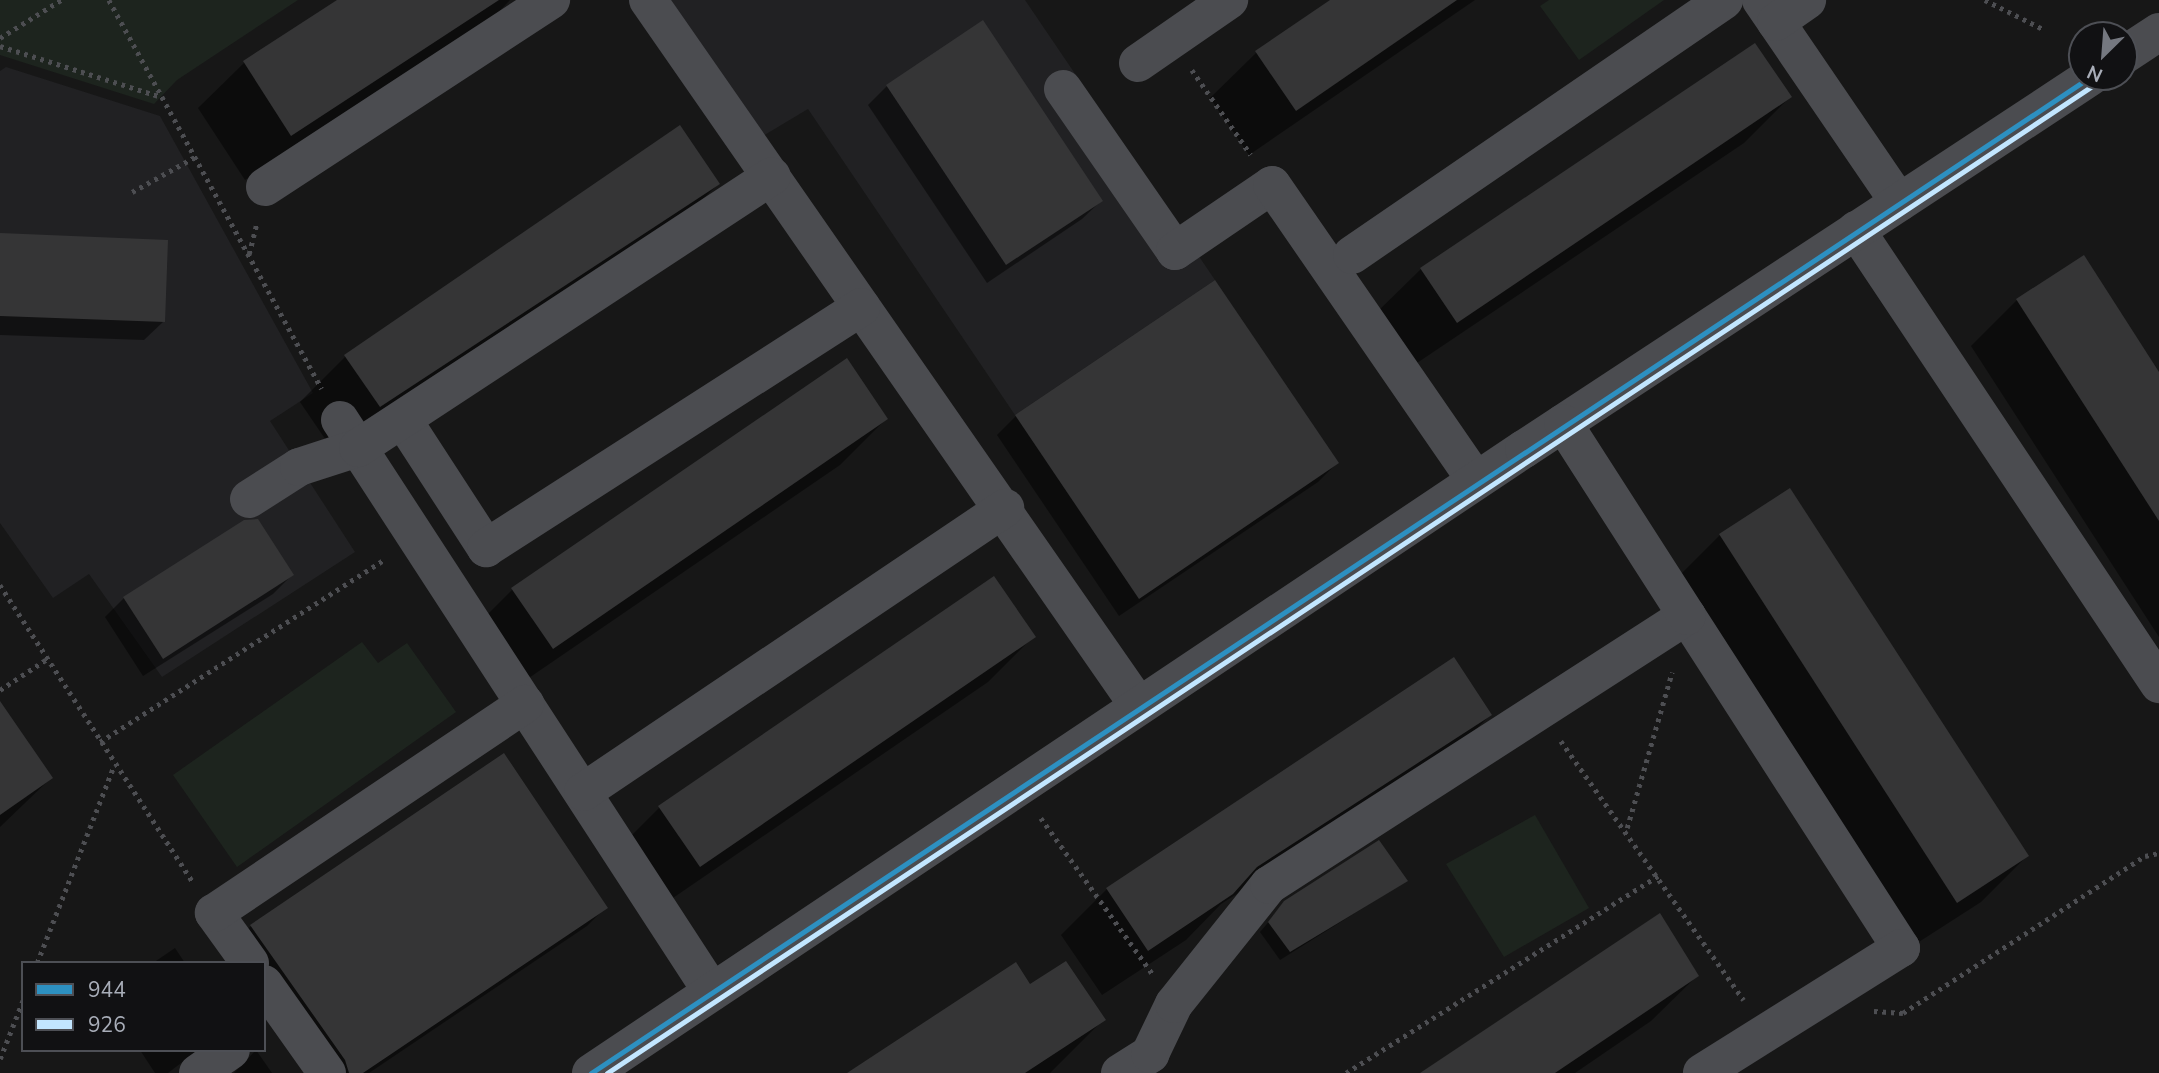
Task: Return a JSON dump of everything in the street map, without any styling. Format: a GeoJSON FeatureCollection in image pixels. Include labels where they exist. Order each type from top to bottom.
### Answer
{"type":"FeatureCollection","features":[{"type":"Feature","properties":{"kind":"street"},"geometry":{"type":"LineString","coordinates":[[265,187],[551,0]]}},
{"type":"Feature","properties":{"kind":"street"},"geometry":{"type":"LineString","coordinates":[[648,0],[861,307],[1005,508],[1138,705]]}},
{"type":"Feature","properties":{"kind":"street"},"geometry":{"type":"LineString","coordinates":[[1138,63],[1229,0]]}},
{"type":"Feature","properties":{"kind":"street"},"geometry":{"type":"LineString","coordinates":[[1352,255],[1724,0]]}},
{"type":"Feature","properties":{"kind":"street"},"geometry":{"type":"LineString","coordinates":[[1807,0],[1769,11],[1899,202]]}},
{"type":"Feature","properties":{"kind":"street"},"geometry":{"type":"LineString","coordinates":[[2138,46],[2159,32]]}},
{"type":"Feature","properties":{"kind":"street"},"geometry":{"type":"LineString","coordinates":[[1063,89],[1175,251],[1272,185],[1476,481]]}},
{"type":"Feature","properties":{"kind":"street"},"geometry":{"type":"LineString","coordinates":[[592,1073],[1138,705],[2069,91]]}},
{"type":"Feature","properties":{"kind":"street"},"geometry":{"type":"LineString","coordinates":[[249,499],[349,434],[403,419],[772,176]]}},
{"type":"Feature","properties":{"kind":"street"},"geometry":{"type":"LineString","coordinates":[[1856,230],[2159,684]]}},
{"type":"Feature","properties":{"kind":"street"},"geometry":{"type":"LineString","coordinates":[[403,419],[486,548],[861,307]]}},
{"type":"Feature","properties":{"kind":"street"},"geometry":{"type":"LineString","coordinates":[[1563,423],[1901,948],[1702,1073]]}},
{"type":"Feature","properties":{"kind":"street"},"geometry":{"type":"LineString","coordinates":[[349,434],[712,992]]}},
{"type":"Feature","properties":{"kind":"street"},"geometry":{"type":"LineString","coordinates":[[583,792],[1005,508]]}},
{"type":"Feature","properties":{"kind":"street"},"geometry":{"type":"LineString","coordinates":[[1120,1073],[1150,1054],[1174,1004],[1269,885],[1688,616]]}},
{"type":"Feature","properties":{"kind":"street"},"geometry":{"type":"LineString","coordinates":[[249,961],[214,913],[525,704]]}},
{"type":"Feature","properties":{"kind":"street"},"geometry":{"type":"LineString","coordinates":[[271,1008],[327,1073]]}},
{"type":"Feature","properties":{"kind":"street"},"geometry":{"type":"LineString","coordinates":[[198,1073],[228,1052]]}},
{"type":"Feature","properties":{"kind":"path"},"geometry":{"type":"LineString","coordinates":[[0,38],[61,0]]}},
{"type":"Feature","properties":{"kind":"path"},"geometry":{"type":"LineString","coordinates":[[109,0],[301,351]]}},
{"type":"Feature","properties":{"kind":"path"},"geometry":{"type":"LineString","coordinates":[[1985,0],[2045,30]]}},
{"type":"Feature","properties":{"kind":"path"},"geometry":{"type":"LineString","coordinates":[[0,46],[163,98]]}},
{"type":"Feature","properties":{"kind":"path"},"geometry":{"type":"LineString","coordinates":[[132,192],[195,157]]}},
{"type":"Feature","properties":{"kind":"path"},"geometry":{"type":"LineString","coordinates":[[100,742],[418,537]]}},
{"type":"Feature","properties":{"kind":"path"},"geometry":{"type":"LineString","coordinates":[[0,585],[114,764],[214,913]]}},
{"type":"Feature","properties":{"kind":"path"},"geometry":{"type":"LineString","coordinates":[[1627,829],[1688,616]]}},
{"type":"Feature","properties":{"kind":"path"},"geometry":{"type":"LineString","coordinates":[[0,690],[47,659]]}},
{"type":"Feature","properties":{"kind":"path"},"geometry":{"type":"LineString","coordinates":[[1539,711],[1627,829],[1766,1032]]}},
{"type":"Feature","properties":{"kind":"path"},"geometry":{"type":"LineString","coordinates":[[38,961],[114,764]]}},
{"type":"Feature","properties":{"kind":"path"},"geometry":{"type":"LineString","coordinates":[[1018,786],[1174,1004]]}},
{"type":"Feature","properties":{"kind":"path"},"geometry":{"type":"LineString","coordinates":[[1806,1006],[1903,1013],[2145,856],[2159,853]]}},
{"type":"Feature","properties":{"kind":"path"},"geometry":{"type":"LineString","coordinates":[[1346,1073],[1658,876]]}},
{"type":"Feature","properties":{"kind":"path"},"geometry":{"type":"LineString","coordinates":[[0,1059],[21,1005]]}},
{"type":"Feature","properties":{"kind":"shaded area"},"geometry":{"type":"Polygon","coordinates":[[[0,0],[298,0],[177,80],[154,104],[0,55],[0,0]]]}},
{"type":"Feature","properties":{"kind":"shaded area"},"geometry":{"type":"Polygon","coordinates":[[[671,0],[1025,0],[1215,280],[1015,415],[808,109],[758,139],[671,0]]]}},
{"type":"Feature","properties":{"kind":"shaded area"},"geometry":{"type":"Polygon","coordinates":[[[1549,0],[1664,0],[1579,60],[1540,6],[1549,0]]]}},
{"type":"Feature","properties":{"kind":"shaded area"},"geometry":{"type":"Polygon","coordinates":[[[6,67],[160,116],[313,393],[270,421],[355,552],[162,677],[89,574],[53,598],[0,523],[0,71],[6,67]]]}},
{"type":"Feature","properties":{"kind":"shaded area"},"geometry":{"type":"Polygon","coordinates":[[[362,642],[378,663],[407,643],[456,712],[237,867],[173,775],[362,642]]]}},
{"type":"Feature","properties":{"kind":"shaded area"},"geometry":{"type":"Polygon","coordinates":[[[1535,815],[1589,908],[1504,957],[1446,864],[1535,815]]]}},
{"type":"Feature","properties":{"kind":"building"},"geometry":{"type":"Polygon","coordinates":[[[337,0],[499,0],[291,136],[243,61],[337,0]]]}},
{"type":"Feature","properties":{"kind":"building"},"geometry":{"type":"Polygon","coordinates":[[[1330,0],[1457,0],[1296,111],[1255,51],[1330,0]]]}},
{"type":"Feature","properties":{"kind":"building"},"geometry":{"type":"Polygon","coordinates":[[[983,20],[1103,201],[1006,265],[886,85],[983,20]]]}},
{"type":"Feature","properties":{"kind":"building"},"geometry":{"type":"Polygon","coordinates":[[[1755,43],[1792,97],[1457,323],[1420,268],[1755,43]]]}},
{"type":"Feature","properties":{"kind":"building"},"geometry":{"type":"Polygon","coordinates":[[[680,125],[720,184],[380,407],[344,355],[680,125]]]}},
{"type":"Feature","properties":{"kind":"building"},"geometry":{"type":"Polygon","coordinates":[[[0,233],[168,240],[165,322],[0,316],[0,233]]]}},
{"type":"Feature","properties":{"kind":"building"},"geometry":{"type":"Polygon","coordinates":[[[2084,255],[2159,372],[2159,521],[2016,299],[2084,255]]]}},
{"type":"Feature","properties":{"kind":"building"},"geometry":{"type":"Polygon","coordinates":[[[1215,280],[1339,463],[1139,599],[1015,415],[1215,280]]]}},
{"type":"Feature","properties":{"kind":"building"},"geometry":{"type":"Polygon","coordinates":[[[847,358],[888,419],[553,649],[511,588],[847,358]]]}},
{"type":"Feature","properties":{"kind":"building"},"geometry":{"type":"Polygon","coordinates":[[[1790,488],[2029,856],[1957,903],[1719,534],[1790,488]]]}},
{"type":"Feature","properties":{"kind":"building"},"geometry":{"type":"Polygon","coordinates":[[[258,519],[294,575],[163,659],[123,597],[244,520],[258,519]]]}},
{"type":"Feature","properties":{"kind":"building"},"geometry":{"type":"Polygon","coordinates":[[[994,576],[1036,637],[700,867],[658,806],[994,576]]]}},
{"type":"Feature","properties":{"kind":"building"},"geometry":{"type":"Polygon","coordinates":[[[1454,657],[1492,715],[1257,867],[1233,894],[1148,951],[1106,888],[1454,657]]]}},
{"type":"Feature","properties":{"kind":"building"},"geometry":{"type":"Polygon","coordinates":[[[0,701],[53,778],[0,815],[0,701]]]}},
{"type":"Feature","properties":{"kind":"building"},"geometry":{"type":"Polygon","coordinates":[[[504,753],[608,908],[363,1073],[349,1073],[345,1060],[250,925],[504,753]]]}},
{"type":"Feature","properties":{"kind":"building"},"geometry":{"type":"Polygon","coordinates":[[[1379,840],[1408,881],[1290,952],[1268,922],[1284,901],[1379,840]]]}},
{"type":"Feature","properties":{"kind":"building"},"geometry":{"type":"Polygon","coordinates":[[[1660,913],[1699,976],[1555,1073],[1420,1073],[1660,913]]]}},
{"type":"Feature","properties":{"kind":"building"},"geometry":{"type":"Polygon","coordinates":[[[1066,961],[1106,1020],[1025,1073],[847,1073],[1016,962],[1030,984],[1066,961]]]}},
{"type":"Feature","properties":{"kind":"transit line","name":"944"},"geometry":{"type":"LineString","coordinates":[[591,1073],[2069,91]]}},
{"type":"Feature","properties":{"kind":"transit line","name":"926"},"geometry":{"type":"LineString","coordinates":[[607,1073],[2084,91]]}}]}
